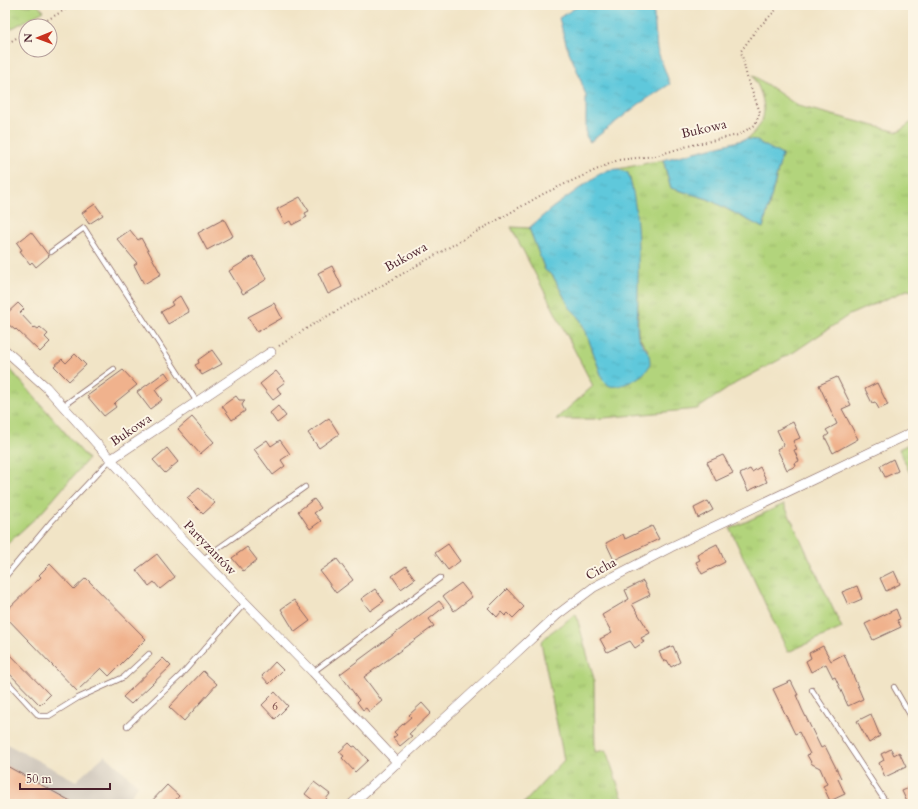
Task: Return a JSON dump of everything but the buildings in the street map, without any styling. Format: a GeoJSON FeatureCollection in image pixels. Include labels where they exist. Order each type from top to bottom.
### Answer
{"type":"FeatureCollection","features":[{"type":"Feature","properties":{"kind":"street","name":"Partyzantów"},"geometry":{"type":"LineString","coordinates":[[5,350],[46,387],[110,460],[203,560],[313,672],[398,763]]}},
{"type":"Feature","properties":{"kind":"street","name":"Bukowa"},"geometry":{"type":"LineString","coordinates":[[110,460],[272,352]]}},
{"type":"Feature","properties":{"kind":"street","name":"Cicha"},"geometry":{"type":"LineString","coordinates":[[352,804],[557,614],[594,587],[671,547],[913,432]]}},
{"type":"Feature","properties":{"kind":"lane"},"geometry":{"type":"LineString","coordinates":[[51,252],[84,228],[197,402]]}},
{"type":"Feature","properties":{"kind":"lane"},"geometry":{"type":"LineString","coordinates":[[63,406],[114,369]]}},
{"type":"Feature","properties":{"kind":"lane","name":"Bukowa"},"geometry":{"type":"LineString","coordinates":[[5,577],[52,522],[110,460]]}},
{"type":"Feature","properties":{"kind":"lane"},"geometry":{"type":"LineString","coordinates":[[203,560],[305,487]]}},
{"type":"Feature","properties":{"kind":"lane"},"geometry":{"type":"LineString","coordinates":[[313,672],[440,578]]}},
{"type":"Feature","properties":{"kind":"lane"},"geometry":{"type":"LineString","coordinates":[[127,726],[180,676],[245,603]]}},
{"type":"Feature","properties":{"kind":"lane"},"geometry":{"type":"LineString","coordinates":[[5,679],[39,716],[49,716],[78,698],[124,677],[149,654]]}},
{"type":"Feature","properties":{"kind":"lane"},"geometry":{"type":"LineString","coordinates":[[894,687],[913,720]]}},
{"type":"Feature","properties":{"kind":"lane"},"geometry":{"type":"LineString","coordinates":[[812,690],[886,804]]}},
{"type":"Feature","properties":{"kind":"path"},"geometry":{"type":"LineString","coordinates":[[51,18],[73,5]]}},
{"type":"Feature","properties":{"kind":"path","name":"Bukowa"},"geometry":{"type":"LineString","coordinates":[[272,352],[312,325],[545,193],[618,160],[655,156],[688,146],[738,135],[755,125],[760,112],[747,77],[741,51],[758,28],[781,5]]}},
{"type":"Feature","properties":{"kind":"path"},"geometry":{"type":"LineString","coordinates":[[5,45],[18,37]]}},
{"type":"Feature","properties":{"kind":"shaded area"},"geometry":{"type":"Polygon","coordinates":[[[5,743],[76,781],[105,755],[138,785],[126,804],[5,804],[5,743]]]}},
{"type":"Feature","properties":{"kind":"green space"},"geometry":{"type":"Polygon","coordinates":[[[5,5],[37,5],[44,11],[31,18],[18,18],[18,25],[5,32],[5,5]]]}},
{"type":"Feature","properties":{"kind":"green space"},"geometry":{"type":"Polygon","coordinates":[[[753,75],[798,106],[898,132],[913,121],[913,291],[907,290],[849,315],[794,352],[736,383],[697,409],[593,419],[556,419],[593,386],[511,227],[529,228],[545,270],[553,276],[570,308],[579,317],[586,332],[603,380],[648,350],[638,336],[637,249],[632,186],[628,173],[618,169],[663,160],[671,188],[708,199],[763,228],[782,155],[755,140],[747,139],[755,132],[760,124],[764,109],[761,93],[753,75]]]}},
{"type":"Feature","properties":{"kind":"green space"},"geometry":{"type":"Polygon","coordinates":[[[5,363],[88,459],[43,511],[5,546],[5,363]]]}},
{"type":"Feature","properties":{"kind":"green space"},"geometry":{"type":"Polygon","coordinates":[[[913,442],[913,480],[899,449],[913,442]]]}},
{"type":"Feature","properties":{"kind":"green space"},"geometry":{"type":"Polygon","coordinates":[[[784,504],[842,628],[788,652],[730,529],[784,504]]]}},
{"type":"Feature","properties":{"kind":"green space"},"geometry":{"type":"Polygon","coordinates":[[[576,614],[594,679],[595,752],[606,750],[622,797],[629,804],[524,803],[564,760],[541,642],[550,633],[576,614]]]}},
{"type":"Feature","properties":{"kind":"water"},"geometry":{"type":"Polygon","coordinates":[[[580,5],[653,5],[657,49],[670,84],[639,104],[590,142],[586,136],[586,96],[567,47],[559,18],[580,5]]]}},
{"type":"Feature","properties":{"kind":"water"},"geometry":{"type":"Polygon","coordinates":[[[747,139],[755,140],[782,155],[763,228],[708,199],[671,188],[663,160],[747,139]]]}},
{"type":"Feature","properties":{"kind":"water"},"geometry":{"type":"Polygon","coordinates":[[[618,169],[628,173],[635,202],[638,250],[637,332],[649,354],[650,363],[645,372],[634,380],[621,385],[610,386],[603,380],[586,332],[579,317],[570,308],[553,276],[545,270],[529,228],[552,208],[598,175],[608,170],[618,169]]]}}]}
